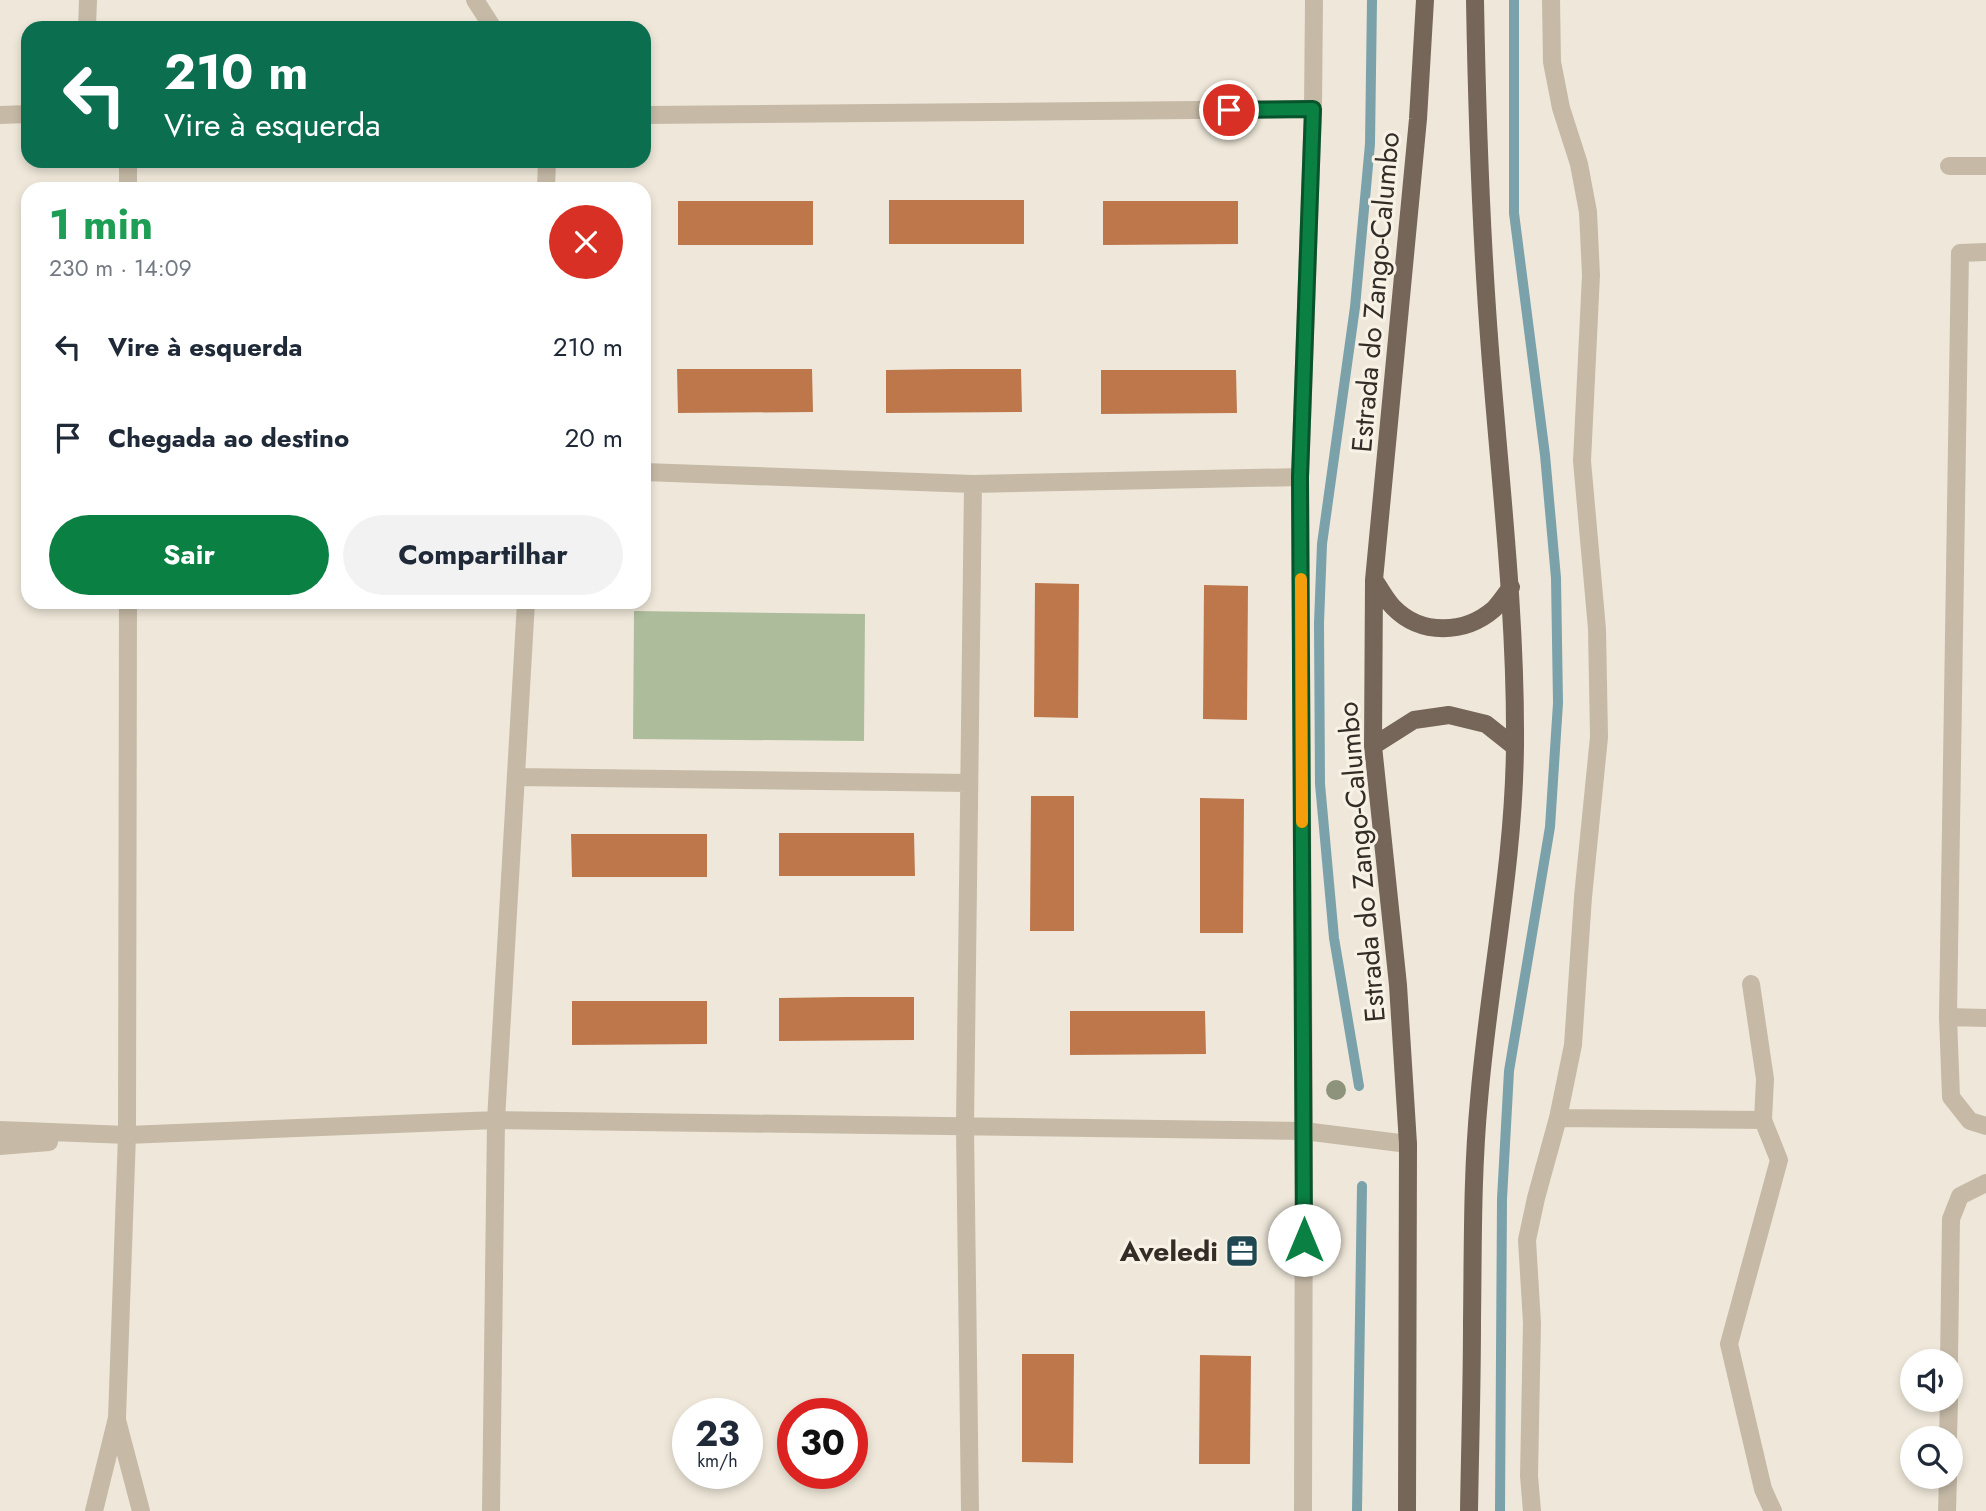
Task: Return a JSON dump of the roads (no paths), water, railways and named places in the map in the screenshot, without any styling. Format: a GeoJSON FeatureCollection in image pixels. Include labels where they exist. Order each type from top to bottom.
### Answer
{"type":"FeatureCollection","features":[{"type":"Feature","properties":{"kind":"main road","name":"Estrada do Zango-Calumbo"},"geometry":{"type":"LineString","coordinates":[[1407,1511],[1408,1144],[1398,985],[1373,746],[1374,580],[1418,120],[1425,0]]}},
{"type":"Feature","properties":{"kind":"main road"},"geometry":{"type":"LineString","coordinates":[[1469,1511],[1476,1144],[1490,1000],[1504,912],[1515,747],[1511,587],[1490,347],[1477,109],[1475,0]]}},
{"type":"Feature","properties":{"kind":"main road"},"geometry":{"type":"LineString","coordinates":[[1374,580],[1393,608],[1416,623],[1444,630],[1472,623],[1494,609],[1511,587]]}},
{"type":"Feature","properties":{"kind":"main road"},"geometry":{"type":"LineString","coordinates":[[1373,746],[1414,720],[1449,715],[1486,724],[1515,747]]}},
{"type":"Feature","properties":{"kind":"street"},"geometry":{"type":"LineString","coordinates":[[87,21],[88,0]]}},
{"type":"Feature","properties":{"kind":"street"},"geometry":{"type":"LineString","coordinates":[[475,0],[488,21]]}},
{"type":"Feature","properties":{"kind":"street"},"geometry":{"type":"LineString","coordinates":[[1303,1511],[1304,1131],[1300,477],[1313,109],[1314,0]]}},
{"type":"Feature","properties":{"kind":"street"},"geometry":{"type":"LineString","coordinates":[[1532,1511],[1529,1476],[1532,1323],[1527,1240],[1558,1118],[1573,1045],[1583,897],[1599,737],[1597,629],[1581,461],[1591,275],[1588,212],[1579,164],[1561,108],[1552,62],[1551,0]]}},
{"type":"Feature","properties":{"kind":"street"},"geometry":{"type":"LineString","coordinates":[[651,116],[1313,109]]}},
{"type":"Feature","properties":{"kind":"street"},"geometry":{"type":"LineString","coordinates":[[0,115],[21,114]]}},
{"type":"Feature","properties":{"kind":"street"},"geometry":{"type":"LineString","coordinates":[[1950,166],[1986,166]]}},
{"type":"Feature","properties":{"kind":"street"},"geometry":{"type":"LineString","coordinates":[[1986,252],[1960,253],[1948,1017],[1951,1097],[1970,1121],[1986,1126]]}},
{"type":"Feature","properties":{"kind":"street"},"geometry":{"type":"LineString","coordinates":[[651,472],[974,484],[1300,477]]}},
{"type":"Feature","properties":{"kind":"street"},"geometry":{"type":"LineString","coordinates":[[970,1511],[965,1127],[974,484]]}},
{"type":"Feature","properties":{"kind":"street"},"geometry":{"type":"LineString","coordinates":[[94,1511],[117,1419],[128,1135],[128,609]]}},
{"type":"Feature","properties":{"kind":"street"},"geometry":{"type":"LineString","coordinates":[[491,1511],[496,1120],[526,609]]}},
{"type":"Feature","properties":{"kind":"street"},"geometry":{"type":"LineString","coordinates":[[516,777],[969,782]]}},
{"type":"Feature","properties":{"kind":"street"},"geometry":{"type":"LineString","coordinates":[[1751,984],[1765,1079],[1763,1120],[1779,1160],[1729,1344],[1763,1489],[1773,1511]]}},
{"type":"Feature","properties":{"kind":"street"},"geometry":{"type":"LineString","coordinates":[[1948,1017],[1986,1018]]}},
{"type":"Feature","properties":{"kind":"street"},"geometry":{"type":"LineString","coordinates":[[1558,1118],[1763,1120]]}},
{"type":"Feature","properties":{"kind":"street"},"geometry":{"type":"LineString","coordinates":[[0,1146],[128,1135],[496,1120],[1304,1131],[1408,1144]]}},
{"type":"Feature","properties":{"kind":"street"},"geometry":{"type":"LineString","coordinates":[[0,1130],[128,1135]]}},
{"type":"Feature","properties":{"kind":"street"},"geometry":{"type":"LineString","coordinates":[[1949,1349],[1951,1219],[1960,1196],[1986,1184]]}},
{"type":"Feature","properties":{"kind":"street"},"geometry":{"type":"LineString","coordinates":[[117,1419],[141,1511]]}},
{"type":"Feature","properties":{"kind":"street"},"geometry":{"type":"LineString","coordinates":[[1947,1511],[1948,1489]]}},
{"type":"Feature","properties":{"kind":"waterway"},"geometry":{"type":"LineString","coordinates":[[1359,1086],[1334,938],[1320,784],[1319,623],[1322,544],[1355,307],[1370,144],[1372,0]]}},
{"type":"Feature","properties":{"kind":"waterway"},"geometry":{"type":"LineString","coordinates":[[1500,1511],[1502,1199],[1509,1071],[1550,827],[1558,703],[1556,578],[1545,455],[1514,213],[1514,0]]}},
{"type":"Feature","properties":{"kind":"waterway"},"geometry":{"type":"LineString","coordinates":[[1357,1511],[1362,1186]]}},
{"type":"Feature","properties":{"kind":"place","name":"Aveledi"},"geometry":{"type":"Point","coordinates":[1242,1251]}}]}
